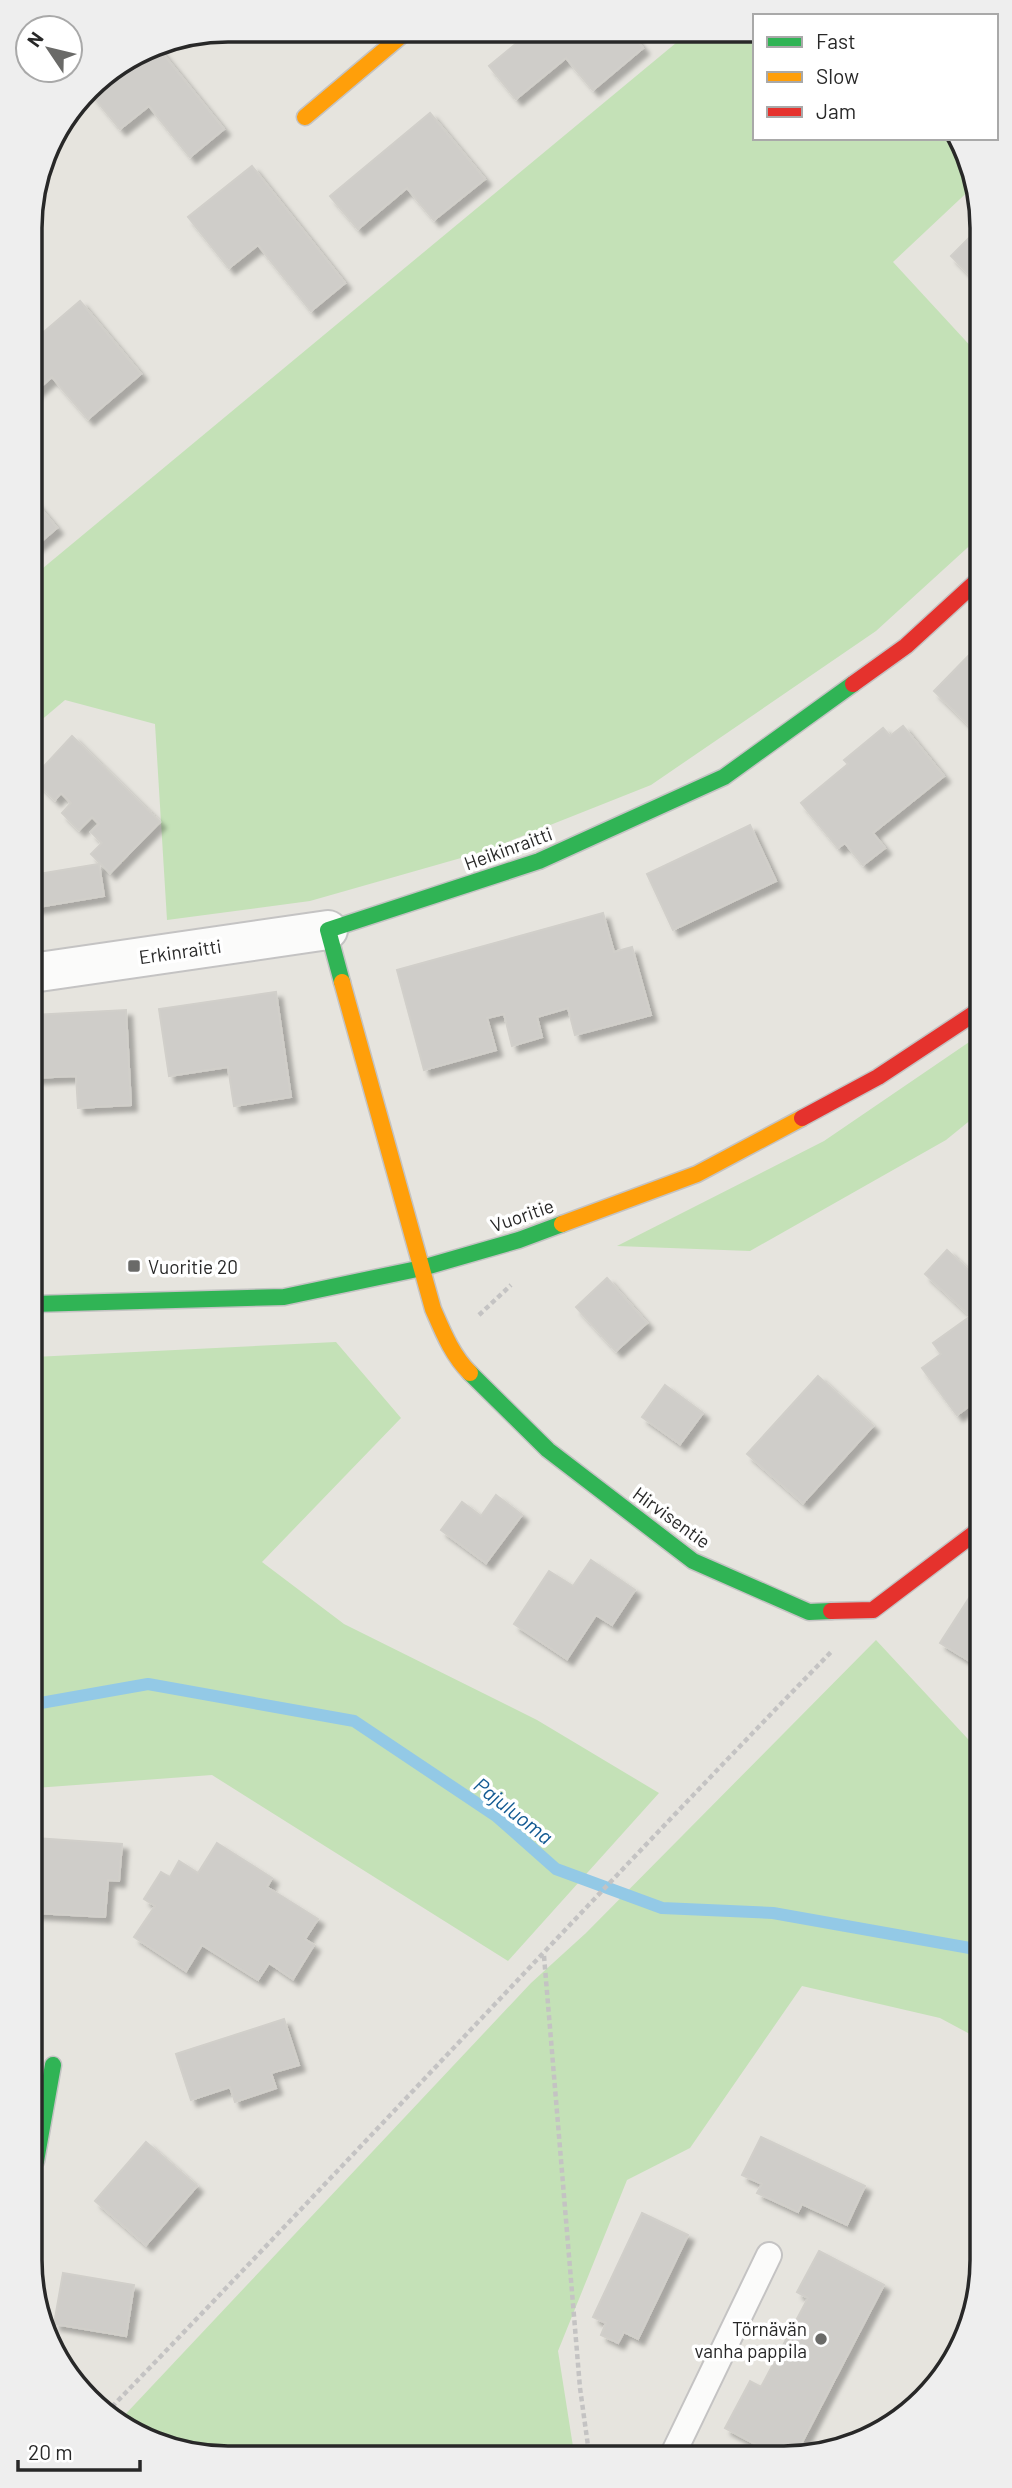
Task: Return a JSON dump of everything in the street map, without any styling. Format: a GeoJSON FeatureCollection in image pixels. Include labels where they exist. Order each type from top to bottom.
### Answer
{"type":"FeatureCollection","features":[{"type":"Feature","properties":{"kind":"street"},"geometry":{"type":"LineString","coordinates":[[305,117],[394,42]]}},
{"type":"Feature","properties":{"kind":"street","name":"Heikinraitti"},"geometry":{"type":"LineString","coordinates":[[328,930],[539,861],[724,777],[906,646],[970,587]]}},
{"type":"Feature","properties":{"kind":"street"},"geometry":{"type":"LineString","coordinates":[[328,930],[422,1268]]}},
{"type":"Feature","properties":{"kind":"street","name":"Erkinraitti"},"geometry":{"type":"LineString","coordinates":[[42,972],[328,930]]}},
{"type":"Feature","properties":{"kind":"street","name":"Vuoritie"},"geometry":{"type":"LineString","coordinates":[[42,1304],[284,1297],[422,1268],[519,1240],[697,1174],[878,1077],[970,1016]]}},
{"type":"Feature","properties":{"kind":"street","name":"Hirvisentie"},"geometry":{"type":"LineString","coordinates":[[422,1268],[433,1309],[448,1344],[461,1364],[548,1450],[693,1561],[809,1612],[873,1610]]}},
{"type":"Feature","properties":{"kind":"street"},"geometry":{"type":"LineString","coordinates":[[873,1610],[970,1537]]}},
{"type":"Feature","properties":{"kind":"street"},"geometry":{"type":"LineString","coordinates":[[42,2127],[53,2065]]}},
{"type":"Feature","properties":{"kind":"lane"},"geometry":{"type":"LineString","coordinates":[[677,2446],[769,2255]]}},
{"type":"Feature","properties":{"kind":"path"},"geometry":{"type":"LineString","coordinates":[[113,2406],[543,1955],[632,1858],[873,1610]]}},
{"type":"Feature","properties":{"kind":"path"},"geometry":{"type":"LineString","coordinates":[[543,1955],[580,2388],[588,2446]]}},
{"type":"Feature","properties":{"kind":"green space"},"geometry":{"type":"Polygon","coordinates":[[[677,42],[753,42],[753,140],[948,140],[956,157],[966,193],[893,262],[970,345],[970,545],[876,631],[651,785],[482,852],[310,901],[167,920],[155,724],[65,700],[42,720],[42,569],[677,42]]]}},
{"type":"Feature","properties":{"kind":"green space"},"geometry":{"type":"Polygon","coordinates":[[[970,1041],[970,1120],[946,1140],[750,1251],[617,1246],[824,1141],[970,1041]]]}},
{"type":"Feature","properties":{"kind":"green space"},"geometry":{"type":"Polygon","coordinates":[[[336,1342],[401,1418],[262,1562],[344,1624],[537,1720],[659,1793],[508,1961],[212,1775],[42,1787],[42,1357],[336,1342]]]}},
{"type":"Feature","properties":{"kind":"green space"},"geometry":{"type":"Polygon","coordinates":[[[876,1640],[970,1741],[970,2034],[940,2018],[802,1986],[690,2148],[627,2180],[558,2351],[573,2446],[215,2446],[168,2436],[124,2415],[531,1983],[586,1933],[876,1640]]]}},
{"type":"Feature","properties":{"kind":"building"},"geometry":{"type":"Polygon","coordinates":[[[518,42],[638,42],[643,48],[593,90],[566,58],[516,99],[489,66],[518,42]]]}},
{"type":"Feature","properties":{"kind":"building"},"geometry":{"type":"Polygon","coordinates":[[[163,54],[224,129],[190,157],[149,106],[120,129],[95,98],[135,67],[163,54]]]}},
{"type":"Feature","properties":{"kind":"building"},"geometry":{"type":"Polygon","coordinates":[[[430,113],[485,179],[434,220],[407,188],[358,229],[330,196],[430,113]]]}},
{"type":"Feature","properties":{"kind":"building"},"geometry":{"type":"Polygon","coordinates":[[[252,166],[345,283],[311,311],[258,245],[229,268],[188,217],[252,166]]]}},
{"type":"Feature","properties":{"kind":"building"},"geometry":{"type":"Polygon","coordinates":[[[970,237],[970,275],[951,256],[970,237]]]}},
{"type":"Feature","properties":{"kind":"building"},"geometry":{"type":"Polygon","coordinates":[[[80,301],[141,374],[88,419],[52,377],[42,386],[42,334],[80,301]]]}},
{"type":"Feature","properties":{"kind":"building"},"geometry":{"type":"Polygon","coordinates":[[[42,510],[57,528],[42,541],[42,510]]]}},
{"type":"Feature","properties":{"kind":"building"},"geometry":{"type":"Polygon","coordinates":[[[970,654],[970,726],[934,691],[970,654]]]}},
{"type":"Feature","properties":{"kind":"building"},"geometry":{"type":"Polygon","coordinates":[[[903,726],[944,776],[873,833],[885,848],[863,865],[845,843],[838,848],[801,803],[848,764],[844,760],[883,728],[890,736],[903,726]]]}},
{"type":"Feature","properties":{"kind":"building"},"geometry":{"type":"Polygon","coordinates":[[[72,736],[160,822],[110,873],[91,854],[102,843],[91,832],[99,824],[92,817],[79,830],[62,813],[71,803],[61,793],[55,800],[42,787],[42,768],[72,736]]]}},
{"type":"Feature","properties":{"kind":"building"},"geometry":{"type":"Polygon","coordinates":[[[750,825],[776,881],[673,930],[647,874],[750,825]]]}},
{"type":"Feature","properties":{"kind":"building"},"geometry":{"type":"Polygon","coordinates":[[[99,864],[104,896],[42,906],[42,873],[99,864]]]}},
{"type":"Feature","properties":{"kind":"building"},"geometry":{"type":"Polygon","coordinates":[[[603,913],[614,952],[632,947],[651,1015],[575,1035],[568,1008],[537,1017],[542,1037],[512,1046],[504,1014],[487,1018],[496,1050],[424,1070],[397,970],[603,913]]]}},
{"type":"Feature","properties":{"kind":"building"},"geometry":{"type":"Polygon","coordinates":[[[276,992],[291,1097],[234,1106],[228,1067],[169,1076],[159,1009],[276,992]]]}},
{"type":"Feature","properties":{"kind":"building"},"geometry":{"type":"Polygon","coordinates":[[[126,1010],[131,1105],[78,1108],[76,1076],[42,1078],[42,1015],[126,1010]]]}},
{"type":"Feature","properties":{"kind":"building"},"geometry":{"type":"Polygon","coordinates":[[[947,1250],[970,1272],[970,1316],[925,1274],[947,1250]]]}},
{"type":"Feature","properties":{"kind":"building"},"geometry":{"type":"Polygon","coordinates":[[[607,1278],[647,1323],[616,1351],[576,1307],[607,1278]]]}},
{"type":"Feature","properties":{"kind":"building"},"geometry":{"type":"Polygon","coordinates":[[[968,1318],[970,1321],[970,1406],[957,1415],[922,1368],[941,1354],[933,1343],[968,1318]]]}},
{"type":"Feature","properties":{"kind":"building"},"geometry":{"type":"Polygon","coordinates":[[[818,1376],[873,1426],[803,1503],[747,1454],[818,1376]]]}},
{"type":"Feature","properties":{"kind":"building"},"geometry":{"type":"Polygon","coordinates":[[[665,1385],[703,1413],[680,1444],[642,1417],[665,1385]]]}},
{"type":"Feature","properties":{"kind":"building"},"geometry":{"type":"Polygon","coordinates":[[[496,1495],[522,1515],[486,1563],[441,1530],[462,1502],[481,1516],[496,1495]]]}},
{"type":"Feature","properties":{"kind":"building"},"geometry":{"type":"Polygon","coordinates":[[[591,1560],[635,1590],[612,1625],[596,1615],[567,1659],[514,1624],[549,1571],[573,1586],[591,1560]]]}},
{"type":"Feature","properties":{"kind":"building"},"geometry":{"type":"Polygon","coordinates":[[[970,1597],[970,1661],[940,1643],[970,1597]]]}},
{"type":"Feature","properties":{"kind":"building"},"geometry":{"type":"Polygon","coordinates":[[[42,1838],[122,1844],[119,1881],[108,1880],[105,1917],[42,1913],[42,1838]]]}},
{"type":"Feature","properties":{"kind":"building"},"geometry":{"type":"Polygon","coordinates":[[[217,1843],[272,1878],[267,1887],[318,1919],[305,1939],[314,1945],[293,1979],[269,1963],[258,1980],[202,1945],[186,1971],[134,1937],[155,1906],[144,1899],[161,1872],[170,1877],[179,1861],[198,1873],[217,1843]]]}},
{"type":"Feature","properties":{"kind":"building"},"geometry":{"type":"Polygon","coordinates":[[[284,2019],[299,2065],[271,2073],[276,2088],[235,2102],[230,2087],[191,2100],[176,2054],[284,2019]]]}},
{"type":"Feature","properties":{"kind":"building"},"geometry":{"type":"Polygon","coordinates":[[[761,2137],[865,2186],[847,2225],[802,2204],[798,2212],[757,2193],[762,2184],[742,2175],[761,2137]]]}},
{"type":"Feature","properties":{"kind":"building"},"geometry":{"type":"Polygon","coordinates":[[[146,2142],[197,2186],[146,2245],[95,2201],[146,2142]]]}},
{"type":"Feature","properties":{"kind":"building"},"geometry":{"type":"Polygon","coordinates":[[[642,2213],[688,2235],[638,2339],[624,2332],[618,2343],[601,2335],[606,2323],[593,2317],[642,2213]]]}},
{"type":"Feature","properties":{"kind":"building","name":"Törnävän vanha pappila"},"geometry":{"type":"Polygon","coordinates":[[[819,2251],[884,2285],[801,2445],[759,2446],[725,2428],[750,2381],[761,2387],[808,2298],[797,2292],[819,2251]]]}},
{"type":"Feature","properties":{"kind":"building"},"geometry":{"type":"Polygon","coordinates":[[[63,2273],[134,2285],[126,2336],[54,2324],[63,2273]]]}},
{"type":"Feature","properties":{"kind":"waterway","name":"Pajuluoma"},"geometry":{"type":"LineString","coordinates":[[42,1703],[148,1684],[354,1721],[496,1816],[556,1869],[662,1908],[773,1913],[970,1948]]}},
{"type":"Feature","properties":{"kind":"traffic: fast"},"geometry":{"type":"LineString","coordinates":[[342,982],[328,930],[539,861],[724,777],[853,684]]}},
{"type":"Feature","properties":{"kind":"traffic: fast"},"geometry":{"type":"LineString","coordinates":[[42,1304],[284,1297],[422,1268],[519,1240],[562,1224]]}},
{"type":"Feature","properties":{"kind":"traffic: fast"},"geometry":{"type":"LineString","coordinates":[[470,1373],[548,1450],[693,1561],[809,1612],[831,1611]]}},
{"type":"Feature","properties":{"kind":"traffic: fast"},"geometry":{"type":"LineString","coordinates":[[42,2127],[53,2065]]}},
{"type":"Feature","properties":{"kind":"traffic: slow"},"geometry":{"type":"LineString","coordinates":[[305,117],[394,42]]}},
{"type":"Feature","properties":{"kind":"traffic: slow"},"geometry":{"type":"LineString","coordinates":[[342,982],[433,1309],[453,1351],[470,1373]]}},
{"type":"Feature","properties":{"kind":"traffic: slow"},"geometry":{"type":"LineString","coordinates":[[562,1224],[697,1174],[802,1118]]}},
{"type":"Feature","properties":{"kind":"traffic: jam"},"geometry":{"type":"LineString","coordinates":[[853,684],[906,646],[970,587]]}},
{"type":"Feature","properties":{"kind":"traffic: jam"},"geometry":{"type":"LineString","coordinates":[[802,1118],[878,1077],[970,1016]]}},
{"type":"Feature","properties":{"kind":"traffic: jam"},"geometry":{"type":"LineString","coordinates":[[831,1611],[873,1610],[970,1537]]}},
{"type":"Feature","properties":{"kind":"place","name":"Vuoritie 20"},"geometry":{"type":"Point","coordinates":[134,1266]}},
{"type":"Feature","properties":{"kind":"place","name":"Törnävän vanha pappila"},"geometry":{"type":"Point","coordinates":[821,2339]}}]}
